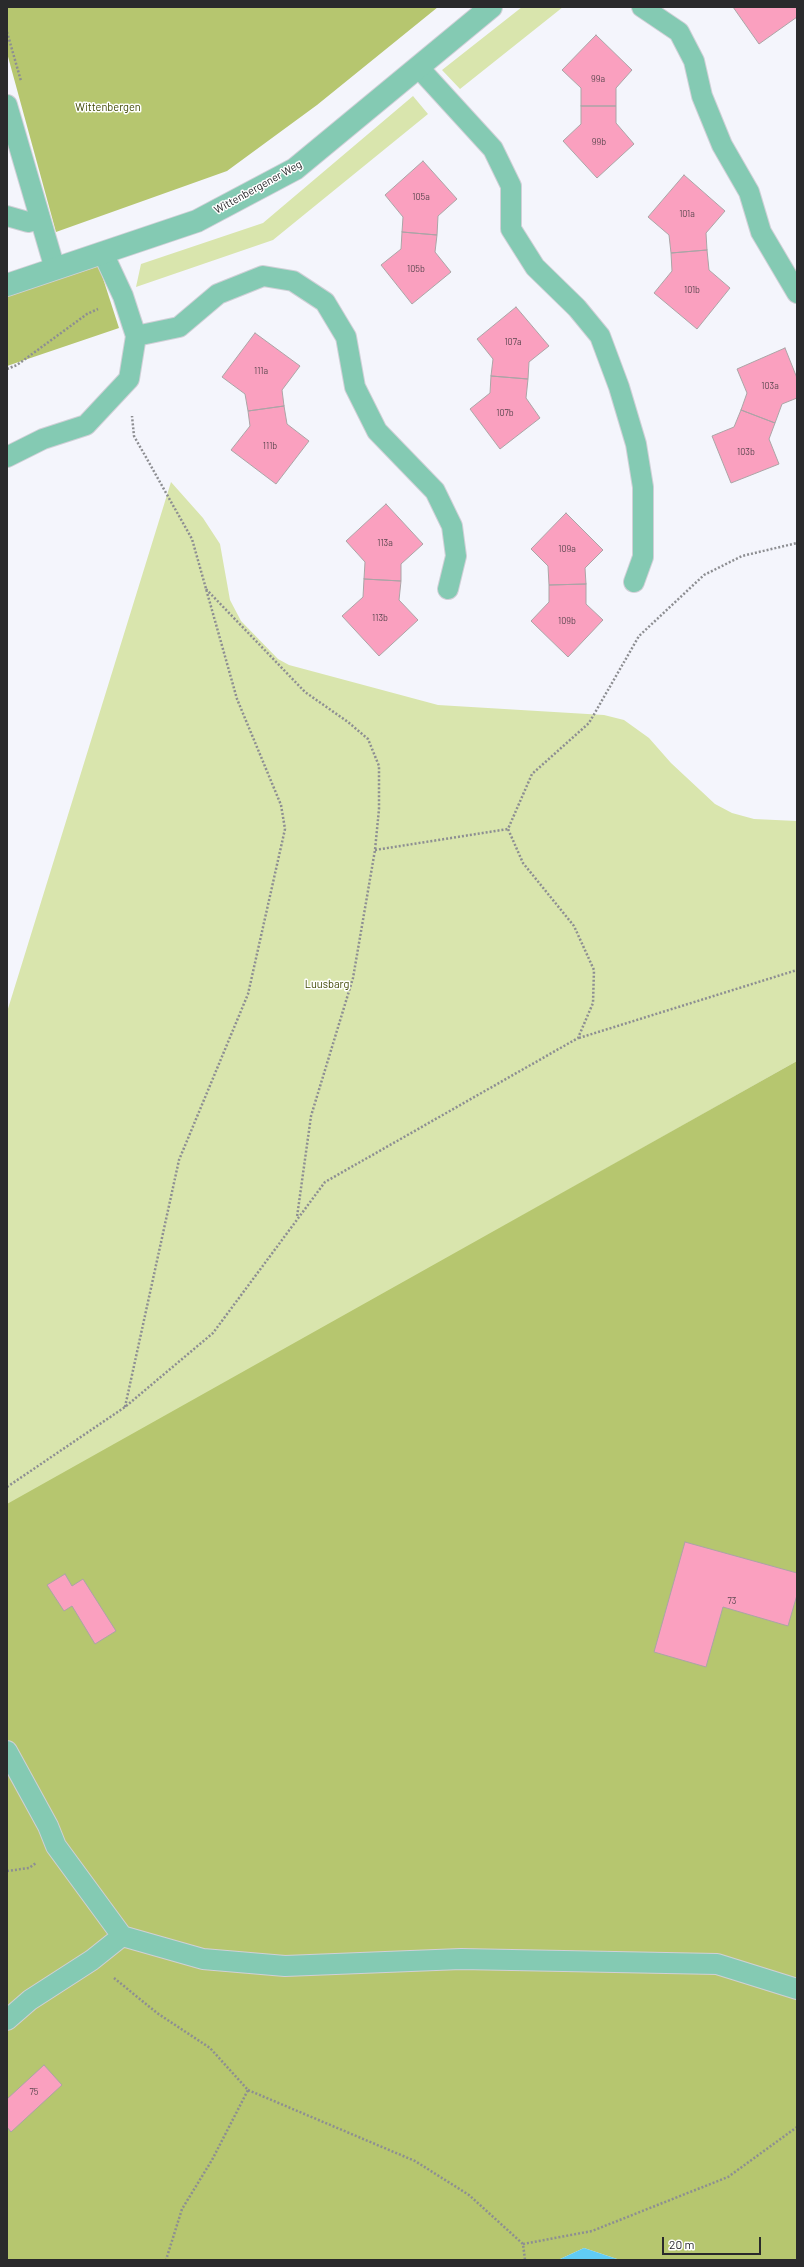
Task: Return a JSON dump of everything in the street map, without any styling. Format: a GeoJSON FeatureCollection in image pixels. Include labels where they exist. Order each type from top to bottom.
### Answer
{"type":"FeatureCollection","features":[{"type":"Feature","properties":{"kind":"street","name":"Wittenbergener Weg"},"geometry":{"type":"LineString","coordinates":[[7,285],[197,221],[295,169],[491,7]]}},
{"type":"Feature","properties":{"kind":"lane"},"geometry":{"type":"LineString","coordinates":[[642,7],[679,32],[694,61],[702,96],[722,145],[749,192],[761,232],[797,293]]}},
{"type":"Feature","properties":{"kind":"lane"},"geometry":{"type":"LineString","coordinates":[[419,68],[493,149],[510,186],[511,229],[535,267],[577,308],[600,336],[619,387],[636,444],[643,487],[643,558],[634,582]]}},
{"type":"Feature","properties":{"kind":"lane"},"geometry":{"type":"LineString","coordinates":[[7,105],[55,270]]}},
{"type":"Feature","properties":{"kind":"lane"},"geometry":{"type":"LineString","coordinates":[[7,216],[28,222],[40,219]]}},
{"type":"Feature","properties":{"kind":"lane"},"geometry":{"type":"LineString","coordinates":[[7,457],[43,439],[86,425],[130,379],[136,336],[123,296],[103,253]]}},
{"type":"Feature","properties":{"kind":"lane"},"geometry":{"type":"LineString","coordinates":[[136,336],[179,327],[218,294],[262,276],[293,281],[325,302],[346,337],[355,387],[377,431],[435,490],[452,526],[456,556],[448,589]]}},
{"type":"Feature","properties":{"kind":"lane"},"geometry":{"type":"LineString","coordinates":[[7,1751],[48,1826],[56,1846],[122,1936],[203,1959],[285,1966],[461,1959],[717,1964],[797,1989]]}},
{"type":"Feature","properties":{"kind":"lane"},"geometry":{"type":"LineString","coordinates":[[7,2020],[30,2000],[92,1960],[122,1936]]}},
{"type":"Feature","properties":{"kind":"path"},"geometry":{"type":"LineString","coordinates":[[7,369],[17,365],[87,314],[123,296]]}},
{"type":"Feature","properties":{"kind":"path"},"geometry":{"type":"LineString","coordinates":[[125,1407],[179,1160],[248,994],[285,829],[281,805],[237,699],[192,539],[134,436],[130,379]]}},
{"type":"Feature","properties":{"kind":"path"},"geometry":{"type":"LineString","coordinates":[[578,1038],[593,1003],[594,970],[574,926],[522,863],[508,829],[532,774],[589,723],[639,636],[704,574],[742,556],[797,543]]}},
{"type":"Feature","properties":{"kind":"path"},"geometry":{"type":"LineString","coordinates":[[206,588],[305,692],[348,722],[368,739],[379,766],[375,850],[354,978],[311,1116],[297,1217]]}},
{"type":"Feature","properties":{"kind":"path"},"geometry":{"type":"LineString","coordinates":[[375,850],[508,829]]}},
{"type":"Feature","properties":{"kind":"path"},"geometry":{"type":"LineString","coordinates":[[7,1487],[125,1407],[213,1333],[297,1217],[325,1182],[578,1038],[797,970]]}},
{"type":"Feature","properties":{"kind":"path"},"geometry":{"type":"LineString","coordinates":[[92,1960],[157,2013],[210,2048],[248,2090],[415,2161],[469,2195],[523,2244],[525,2260]]}},
{"type":"Feature","properties":{"kind":"path"},"geometry":{"type":"LineString","coordinates":[[166,2260],[182,2209],[212,2160],[248,2090]]}},
{"type":"Feature","properties":{"kind":"path"},"geometry":{"type":"LineString","coordinates":[[523,2244],[592,2231],[728,2178],[797,2127]]}},
{"type":"Feature","properties":{"kind":"green space","name":"Wittenbergen"},"geometry":{"type":"Polygon","coordinates":[[[7,7],[438,7],[317,105],[227,171],[56,232],[7,53],[7,7]]]}},
{"type":"Feature","properties":{"kind":"green space"},"geometry":{"type":"Polygon","coordinates":[[[522,7],[563,7],[460,89],[442,70],[522,7]]]}},
{"type":"Feature","properties":{"kind":"green space"},"geometry":{"type":"Polygon","coordinates":[[[413,96],[428,114],[273,240],[136,287],[141,264],[263,223],[413,96]]]}},
{"type":"Feature","properties":{"kind":"green space"},"geometry":{"type":"Polygon","coordinates":[[[99,266],[119,328],[7,366],[7,296],[99,266]]]}},
{"type":"Feature","properties":{"kind":"green space","name":"Luusbarg"},"geometry":{"type":"Polygon","coordinates":[[[171,482],[203,518],[220,544],[230,600],[241,621],[278,659],[289,665],[438,705],[604,715],[624,720],[649,738],[671,763],[715,804],[732,813],[754,819],[797,821],[797,1061],[7,1506],[7,1012],[171,482]]]}},
{"type":"Feature","properties":{"kind":"green space"},"geometry":{"type":"Polygon","coordinates":[[[797,1061],[797,2260],[620,2260],[584,2248],[558,2260],[7,2260],[7,1504],[797,1061]]]}},
{"type":"Feature","properties":{"kind":"water"},"geometry":{"type":"Polygon","coordinates":[[[584,2248],[620,2260],[558,2260],[584,2248]]]}},
{"type":"Feature","properties":{"kind":"building"},"geometry":{"type":"Polygon","coordinates":[[[733,7],[797,7],[797,17],[759,44],[733,7]]]}},
{"type":"Feature","properties":{"kind":"building"},"geometry":{"type":"Polygon","coordinates":[[[596,35],[632,70],[616,88],[616,106],[581,106],[581,88],[562,70],[596,35]]]}},
{"type":"Feature","properties":{"kind":"building"},"geometry":{"type":"Polygon","coordinates":[[[581,106],[616,106],[616,123],[634,144],[597,178],[563,141],[581,124],[581,106]]]}},
{"type":"Feature","properties":{"kind":"building"},"geometry":{"type":"Polygon","coordinates":[[[423,161],[457,199],[438,216],[437,235],[402,232],[403,217],[385,195],[423,161]]]}},
{"type":"Feature","properties":{"kind":"building"},"geometry":{"type":"Polygon","coordinates":[[[684,175],[725,211],[706,233],[707,250],[671,253],[669,235],[648,217],[684,175]]]}},
{"type":"Feature","properties":{"kind":"building"},"geometry":{"type":"Polygon","coordinates":[[[402,232],[437,235],[435,252],[451,272],[412,304],[381,265],[401,249],[402,232]]]}},
{"type":"Feature","properties":{"kind":"building"},"geometry":{"type":"Polygon","coordinates":[[[707,250],[709,270],[730,288],[697,329],[654,293],[672,271],[671,253],[707,250]]]}},
{"type":"Feature","properties":{"kind":"building"},"geometry":{"type":"Polygon","coordinates":[[[516,307],[549,346],[529,362],[528,379],[491,376],[493,359],[477,339],[516,307]]]}},
{"type":"Feature","properties":{"kind":"building"},"geometry":{"type":"Polygon","coordinates":[[[255,333],[300,366],[282,390],[284,406],[248,411],[245,394],[222,377],[255,333]]]}},
{"type":"Feature","properties":{"kind":"building"},"geometry":{"type":"Polygon","coordinates":[[[785,348],[797,378],[797,398],[782,404],[775,423],[741,410],[747,393],[737,369],[785,348]]]}},
{"type":"Feature","properties":{"kind":"building"},"geometry":{"type":"Polygon","coordinates":[[[491,376],[528,379],[526,398],[540,418],[500,449],[470,409],[490,393],[491,376]]]}},
{"type":"Feature","properties":{"kind":"building"},"geometry":{"type":"Polygon","coordinates":[[[284,406],[287,424],[309,441],[276,484],[231,450],[250,426],[248,411],[284,406]]]}},
{"type":"Feature","properties":{"kind":"building"},"geometry":{"type":"Polygon","coordinates":[[[741,410],[775,423],[769,439],[779,464],[731,483],[712,436],[734,427],[741,410]]]}},
{"type":"Feature","properties":{"kind":"building"},"geometry":{"type":"Polygon","coordinates":[[[386,504],[423,544],[401,564],[401,581],[364,579],[365,562],[346,541],[386,504]]]}},
{"type":"Feature","properties":{"kind":"building"},"geometry":{"type":"Polygon","coordinates":[[[566,513],[603,550],[585,568],[586,584],[549,585],[548,566],[531,549],[566,513]]]}},
{"type":"Feature","properties":{"kind":"building"},"geometry":{"type":"Polygon","coordinates":[[[364,579],[401,581],[399,600],[418,620],[379,656],[342,616],[363,597],[364,579]]]}},
{"type":"Feature","properties":{"kind":"building"},"geometry":{"type":"Polygon","coordinates":[[[586,584],[586,604],[603,620],[568,657],[531,621],[549,602],[549,585],[586,584]]]}},
{"type":"Feature","properties":{"kind":"building"},"geometry":{"type":"Polygon","coordinates":[[[685,1542],[797,1573],[797,1595],[788,1626],[723,1607],[706,1667],[654,1652],[685,1542]]]}},
{"type":"Feature","properties":{"kind":"building"},"geometry":{"type":"Polygon","coordinates":[[[65,1574],[72,1586],[83,1579],[116,1631],[95,1644],[72,1606],[64,1611],[47,1585],[65,1574]]]}},
{"type":"Feature","properties":{"kind":"building"},"geometry":{"type":"Polygon","coordinates":[[[44,2065],[62,2085],[11,2132],[7,2127],[7,2099],[44,2065]]]}}]}
